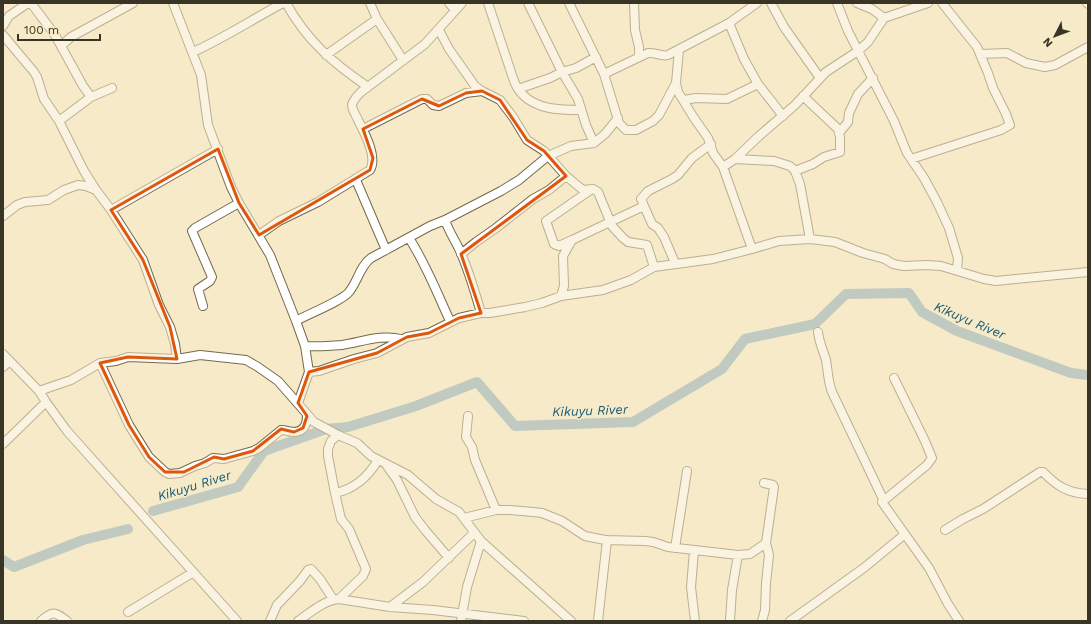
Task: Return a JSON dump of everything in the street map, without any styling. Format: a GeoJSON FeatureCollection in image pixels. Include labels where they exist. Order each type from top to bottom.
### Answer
{"type":"FeatureCollection","features":[{"type":"Feature","properties":{"kind":"street"},"geometry":{"type":"LineString","coordinates":[[3,26],[9,16],[28,3]]}},
{"type":"Feature","properties":{"kind":"street"},"geometry":{"type":"LineString","coordinates":[[31,3],[55,35],[83,86],[91,97]]}},
{"type":"Feature","properties":{"kind":"street"},"geometry":{"type":"LineString","coordinates":[[61,46],[71,37],[133,3]]}},
{"type":"Feature","properties":{"kind":"street"},"geometry":{"type":"LineString","coordinates":[[173,3],[201,75],[208,125],[231,187],[259,235],[274,265],[305,346],[309,372],[298,403]]}},
{"type":"Feature","properties":{"kind":"street"},"geometry":{"type":"LineString","coordinates":[[193,52],[285,3],[303,31],[326,55],[342,69],[368,87]]}},
{"type":"Feature","properties":{"kind":"street"},"geometry":{"type":"LineString","coordinates":[[370,3],[377,19],[404,60]]}},
{"type":"Feature","properties":{"kind":"street"},"geometry":{"type":"LineString","coordinates":[[449,3],[455,10]]}},
{"type":"Feature","properties":{"kind":"street"},"geometry":{"type":"LineString","coordinates":[[259,235],[279,221],[318,202],[370,170],[373,165],[373,158],[363,129],[353,111],[352,105],[357,95],[418,50],[462,3]]}},
{"type":"Feature","properties":{"kind":"street"},"geometry":{"type":"LineString","coordinates":[[488,3],[513,78],[518,89],[523,95],[541,106],[558,109],[581,110]]}},
{"type":"Feature","properties":{"kind":"street"},"geometry":{"type":"LineString","coordinates":[[528,3],[562,72],[578,99],[594,143]]}},
{"type":"Feature","properties":{"kind":"street"},"geometry":{"type":"LineString","coordinates":[[569,3],[604,74],[618,118],[626,130],[636,130],[653,121],[659,115],[676,84]]}},
{"type":"Feature","properties":{"kind":"street"},"geometry":{"type":"LineString","coordinates":[[634,3],[635,30],[639,47],[639,57]]}},
{"type":"Feature","properties":{"kind":"street"},"geometry":{"type":"LineString","coordinates":[[604,74],[648,53],[652,52],[666,56],[679,50],[729,23],[757,3]]}},
{"type":"Feature","properties":{"kind":"street"},"geometry":{"type":"LineString","coordinates":[[771,3],[787,33],[820,78]]}},
{"type":"Feature","properties":{"kind":"street"},"geometry":{"type":"LineString","coordinates":[[837,3],[840,13],[858,51],[894,120],[907,153],[924,178],[949,228],[958,258],[956,270]]}},
{"type":"Feature","properties":{"kind":"street"},"geometry":{"type":"LineString","coordinates":[[858,3],[872,9],[884,18]]}},
{"type":"Feature","properties":{"kind":"street"},"geometry":{"type":"LineString","coordinates":[[723,167],[735,159],[759,136],[795,106],[826,72],[858,51],[870,40],[884,18],[928,3]]}},
{"type":"Feature","properties":{"kind":"street"},"geometry":{"type":"LineString","coordinates":[[911,159],[1001,130],[1010,125],[993,88],[977,47],[944,3]]}},
{"type":"Feature","properties":{"kind":"street"},"geometry":{"type":"LineString","coordinates":[[326,55],[377,19]]}},
{"type":"Feature","properties":{"kind":"street"},"geometry":{"type":"LineString","coordinates":[[729,23],[744,59],[758,84],[782,116]]}},
{"type":"Feature","properties":{"kind":"street"},"geometry":{"type":"LineString","coordinates":[[438,30],[449,49],[475,86],[500,100],[513,117],[527,140],[538,146],[566,176],[583,190],[593,189],[598,192],[610,222],[628,242],[647,245],[654,267]]}},
{"type":"Feature","properties":{"kind":"street"},"geometry":{"type":"LineString","coordinates":[[3,35],[34,72],[44,99],[59,121],[84,171],[111,210],[142,260],[159,305],[170,327],[175,344],[177,359]]}},
{"type":"Feature","properties":{"kind":"street"},"geometry":{"type":"LineString","coordinates":[[980,54],[1007,53],[1026,63],[1045,67],[1055,65],[1088,47]]}},
{"type":"Feature","properties":{"kind":"street"},"geometry":{"type":"LineString","coordinates":[[679,50],[676,84],[678,92],[708,138],[713,154],[723,167],[752,249]]}},
{"type":"Feature","properties":{"kind":"street"},"geometry":{"type":"LineString","coordinates":[[518,89],[576,68],[596,57]]}},
{"type":"Feature","properties":{"kind":"street"},"geometry":{"type":"LineString","coordinates":[[839,133],[848,122],[849,113],[858,94],[873,78]]}},
{"type":"Feature","properties":{"kind":"street"},"geometry":{"type":"LineString","coordinates":[[684,100],[696,98],[727,98],[758,84]]}},
{"type":"Feature","properties":{"kind":"street"},"geometry":{"type":"LineString","coordinates":[[59,121],[91,97],[112,88]]}},
{"type":"Feature","properties":{"kind":"street"},"geometry":{"type":"LineString","coordinates":[[363,129],[422,99],[427,99],[433,105],[439,106],[466,93],[482,91]]}},
{"type":"Feature","properties":{"kind":"street"},"geometry":{"type":"LineString","coordinates":[[795,171],[813,164],[824,157],[840,152],[838,129],[803,96]]}},
{"type":"Feature","properties":{"kind":"street"},"geometry":{"type":"LineString","coordinates":[[296,321],[341,299],[349,293],[358,278],[364,263],[371,258],[430,226],[446,220],[501,191],[519,180],[548,156],[571,146],[594,143],[605,134],[618,118]]}},
{"type":"Feature","properties":{"kind":"street"},"geometry":{"type":"LineString","coordinates":[[675,264],[664,237],[658,228],[652,224],[642,199],[648,191],[678,175],[692,158],[711,144]]}},
{"type":"Feature","properties":{"kind":"street"},"geometry":{"type":"LineString","coordinates":[[111,210],[218,149]]}},
{"type":"Feature","properties":{"kind":"street"},"geometry":{"type":"LineString","coordinates":[[735,159],[774,161],[790,166],[795,171],[800,184],[810,239]]}},
{"type":"Feature","properties":{"kind":"street"},"geometry":{"type":"LineString","coordinates":[[461,254],[566,176]]}},
{"type":"Feature","properties":{"kind":"street"},"geometry":{"type":"LineString","coordinates":[[356,180],[386,250]]}},
{"type":"Feature","properties":{"kind":"street"},"geometry":{"type":"LineString","coordinates":[[3,216],[17,205],[25,202],[48,200],[64,190],[78,185],[96,190]]}},
{"type":"Feature","properties":{"kind":"street"},"geometry":{"type":"LineString","coordinates":[[593,189],[546,221],[554,244],[559,246],[644,206]]}},
{"type":"Feature","properties":{"kind":"street"},"geometry":{"type":"LineString","coordinates":[[202,306],[198,289],[210,281],[212,277],[192,231],[239,203]]}},
{"type":"Feature","properties":{"kind":"street"},"geometry":{"type":"LineString","coordinates":[[446,220],[449,232],[469,273],[481,312]]}},
{"type":"Feature","properties":{"kind":"street"},"geometry":{"type":"LineString","coordinates":[[409,238],[420,255],[430,280],[450,321]]}},
{"type":"Feature","properties":{"kind":"street"},"geometry":{"type":"LineString","coordinates":[[309,372],[319,371],[377,353],[401,339],[429,333],[450,321],[459,318],[481,312],[490,313],[525,307],[561,296],[604,290],[630,280],[654,267],[713,259],[778,241],[810,239],[843,244],[863,253],[884,259],[893,264],[904,266],[941,266],[984,280],[996,281],[1088,272]]}},
{"type":"Feature","properties":{"kind":"street"},"geometry":{"type":"LineString","coordinates":[[561,296],[564,286],[563,256],[572,240]]}},
{"type":"Feature","properties":{"kind":"street"},"geometry":{"type":"LineString","coordinates":[[818,332],[826,360],[832,392],[883,499],[882,502],[929,568],[959,621]]}},
{"type":"Feature","properties":{"kind":"street"},"geometry":{"type":"LineString","coordinates":[[305,346],[318,347],[342,345],[383,337],[401,339]]}},
{"type":"Feature","properties":{"kind":"street"},"geometry":{"type":"LineString","coordinates":[[3,354],[40,391],[67,431],[192,573],[216,596],[237,621]]}},
{"type":"Feature","properties":{"kind":"street"},"geometry":{"type":"LineString","coordinates":[[40,391],[71,380],[100,363],[116,361],[128,357],[177,359],[200,355],[246,360],[278,381],[314,422],[357,443],[371,456],[408,475],[436,499],[455,509],[464,518],[481,541],[571,621]]}},
{"type":"Feature","properties":{"kind":"street"},"geometry":{"type":"LineString","coordinates":[[3,367],[10,360]]}},
{"type":"Feature","properties":{"kind":"street"},"geometry":{"type":"LineString","coordinates":[[100,363],[129,425],[149,457],[169,474],[184,472],[213,458],[224,459],[253,451],[281,430],[294,432],[300,430],[305,426],[308,416]]}},
{"type":"Feature","properties":{"kind":"street"},"geometry":{"type":"LineString","coordinates":[[882,502],[927,465],[932,458],[894,378]]}},
{"type":"Feature","properties":{"kind":"street"},"geometry":{"type":"LineString","coordinates":[[3,444],[46,402]]}},
{"type":"Feature","properties":{"kind":"street"},"geometry":{"type":"LineString","coordinates":[[468,416],[466,437],[472,447],[475,460],[496,510]]}},
{"type":"Feature","properties":{"kind":"street"},"geometry":{"type":"LineString","coordinates":[[298,621],[324,604],[336,599],[363,576],[366,569],[349,529],[342,519],[335,494],[328,449],[331,441],[338,435]]}},
{"type":"Feature","properties":{"kind":"street"},"geometry":{"type":"LineString","coordinates":[[335,494],[352,487],[370,472],[378,460]]}},
{"type":"Feature","properties":{"kind":"street"},"geometry":{"type":"LineString","coordinates":[[386,465],[397,480],[415,517],[449,558]]}},
{"type":"Feature","properties":{"kind":"street"},"geometry":{"type":"LineString","coordinates":[[675,548],[687,471]]}},
{"type":"Feature","properties":{"kind":"street"},"geometry":{"type":"LineString","coordinates":[[945,530],[983,509],[1020,484],[1042,472],[1061,488],[1073,492],[1088,494]]}},
{"type":"Feature","properties":{"kind":"street"},"geometry":{"type":"LineString","coordinates":[[762,621],[765,610],[769,556],[766,543],[774,487],[773,485],[764,483]]}},
{"type":"Feature","properties":{"kind":"street"},"geometry":{"type":"LineString","coordinates":[[464,518],[496,510],[542,513],[562,521],[584,536],[607,540],[644,541],[694,551],[738,555],[750,554],[766,543]]}},
{"type":"Feature","properties":{"kind":"street"},"geometry":{"type":"LineString","coordinates":[[390,607],[423,582],[474,533]]}},
{"type":"Feature","properties":{"kind":"street"},"geometry":{"type":"LineString","coordinates":[[790,621],[865,567],[905,534]]}},
{"type":"Feature","properties":{"kind":"street"},"geometry":{"type":"LineString","coordinates":[[598,621],[607,540]]}},
{"type":"Feature","properties":{"kind":"street"},"geometry":{"type":"LineString","coordinates":[[461,617],[467,587],[481,541]]}},
{"type":"Feature","properties":{"kind":"street"},"geometry":{"type":"LineString","coordinates":[[694,551],[691,588],[696,621]]}},
{"type":"Feature","properties":{"kind":"street"},"geometry":{"type":"LineString","coordinates":[[730,621],[732,590],[738,555]]}},
{"type":"Feature","properties":{"kind":"street"},"geometry":{"type":"LineString","coordinates":[[270,621],[277,605],[310,569],[336,599],[390,607],[433,610],[461,617],[524,621]]}},
{"type":"Feature","properties":{"kind":"street"},"geometry":{"type":"LineString","coordinates":[[128,612],[192,573]]}},
{"type":"Feature","properties":{"kind":"street"},"geometry":{"type":"LineString","coordinates":[[41,621],[48,615],[57,613],[67,621]]}},
{"type":"Feature","properties":{"kind":"highlighted area"},"geometry":{"type":"Polygon","coordinates":[[[482,91],[500,100],[527,140],[544,151],[566,176],[461,254],[481,313],[459,318],[429,333],[407,337],[377,353],[309,372],[298,403],[307,416],[303,428],[294,432],[281,429],[253,451],[224,459],[214,457],[184,472],[165,472],[149,457],[129,425],[100,363],[128,357],[177,359],[170,327],[143,260],[111,210],[218,149],[239,203],[259,235],[370,170],[373,158],[363,129],[422,99],[439,106],[466,93],[482,91]]]}},
{"type":"Feature","properties":{"kind":"waterway","name":"Kikuyu River"},"geometry":{"type":"LineString","coordinates":[[153,511],[238,487],[264,451],[326,429],[348,427],[416,406],[477,382],[515,426],[633,422],[722,369],[745,339],[815,324],[846,294],[909,293],[922,312],[957,331],[1071,373],[1088,375]]}},
{"type":"Feature","properties":{"kind":"waterway","name":"Kikuyu River"},"geometry":{"type":"LineString","coordinates":[[3,560],[14,567],[83,540],[128,529]]}}]}
